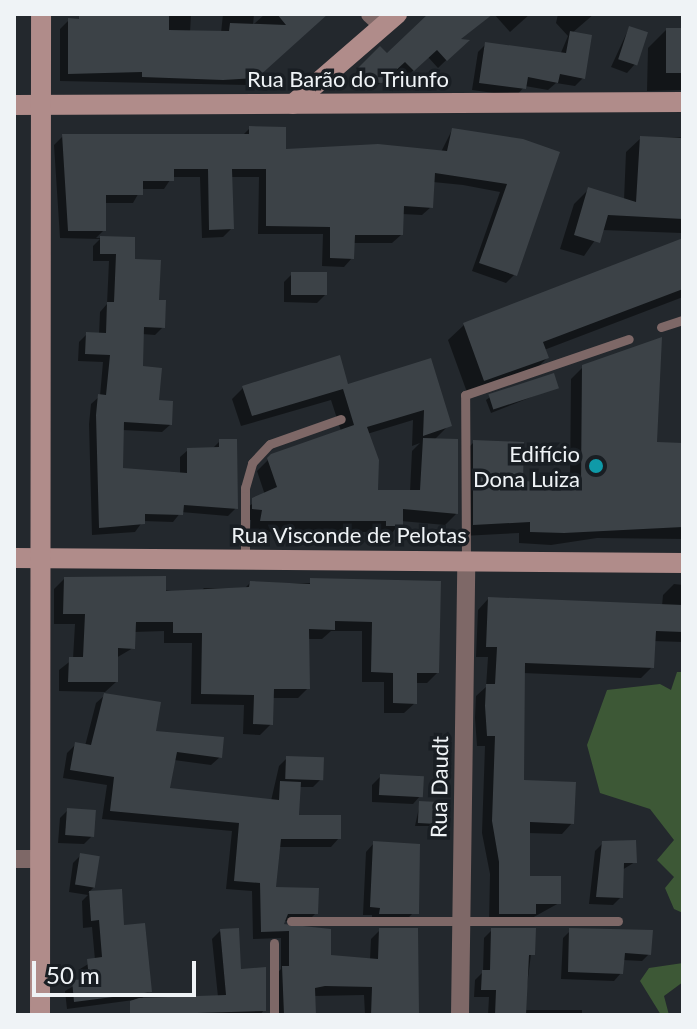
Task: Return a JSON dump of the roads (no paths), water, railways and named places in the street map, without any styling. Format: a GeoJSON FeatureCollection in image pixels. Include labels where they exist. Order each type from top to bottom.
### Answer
{"type":"FeatureCollection","features":[{"type":"Feature","properties":{"kind":"street"},"geometry":{"type":"LineString","coordinates":[[40,1015],[41,14]]}},
{"type":"Feature","properties":{"kind":"street"},"geometry":{"type":"LineString","coordinates":[[293,104],[383,18]]}},
{"type":"Feature","properties":{"kind":"street","name":"Rua Barão do Triunfo"},"geometry":{"type":"LineString","coordinates":[[14,105],[683,102]]}},
{"type":"Feature","properties":{"kind":"street","name":"Rua Visconde de Pelotas"},"geometry":{"type":"LineString","coordinates":[[14,558],[683,563]]}},
{"type":"Feature","properties":{"kind":"street","name":"Rua Daudt"},"geometry":{"type":"LineString","coordinates":[[460,1015],[466,560]]}},
{"type":"Feature","properties":{"kind":"street"},"geometry":{"type":"LineString","coordinates":[[14,859],[40,859]]}},
{"type":"Feature","properties":{"kind":"lane"},"geometry":{"type":"LineString","coordinates":[[661,327],[683,320]]}},
{"type":"Feature","properties":{"kind":"lane"},"geometry":{"type":"LineString","coordinates":[[466,560],[465,395],[629,339]]}},
{"type":"Feature","properties":{"kind":"lane"},"geometry":{"type":"LineString","coordinates":[[245,558],[245,488],[252,463],[270,444],[341,419]]}},
{"type":"Feature","properties":{"kind":"lane"},"geometry":{"type":"LineString","coordinates":[[291,921],[618,921]]}},
{"type":"Feature","properties":{"kind":"lane"},"geometry":{"type":"LineString","coordinates":[[274,943],[274,1015]]}},
{"type":"Feature","properties":{"kind":"place","name":"Edifício Dona Luiza"},"geometry":{"type":"Point","coordinates":[596,466]}}]}
